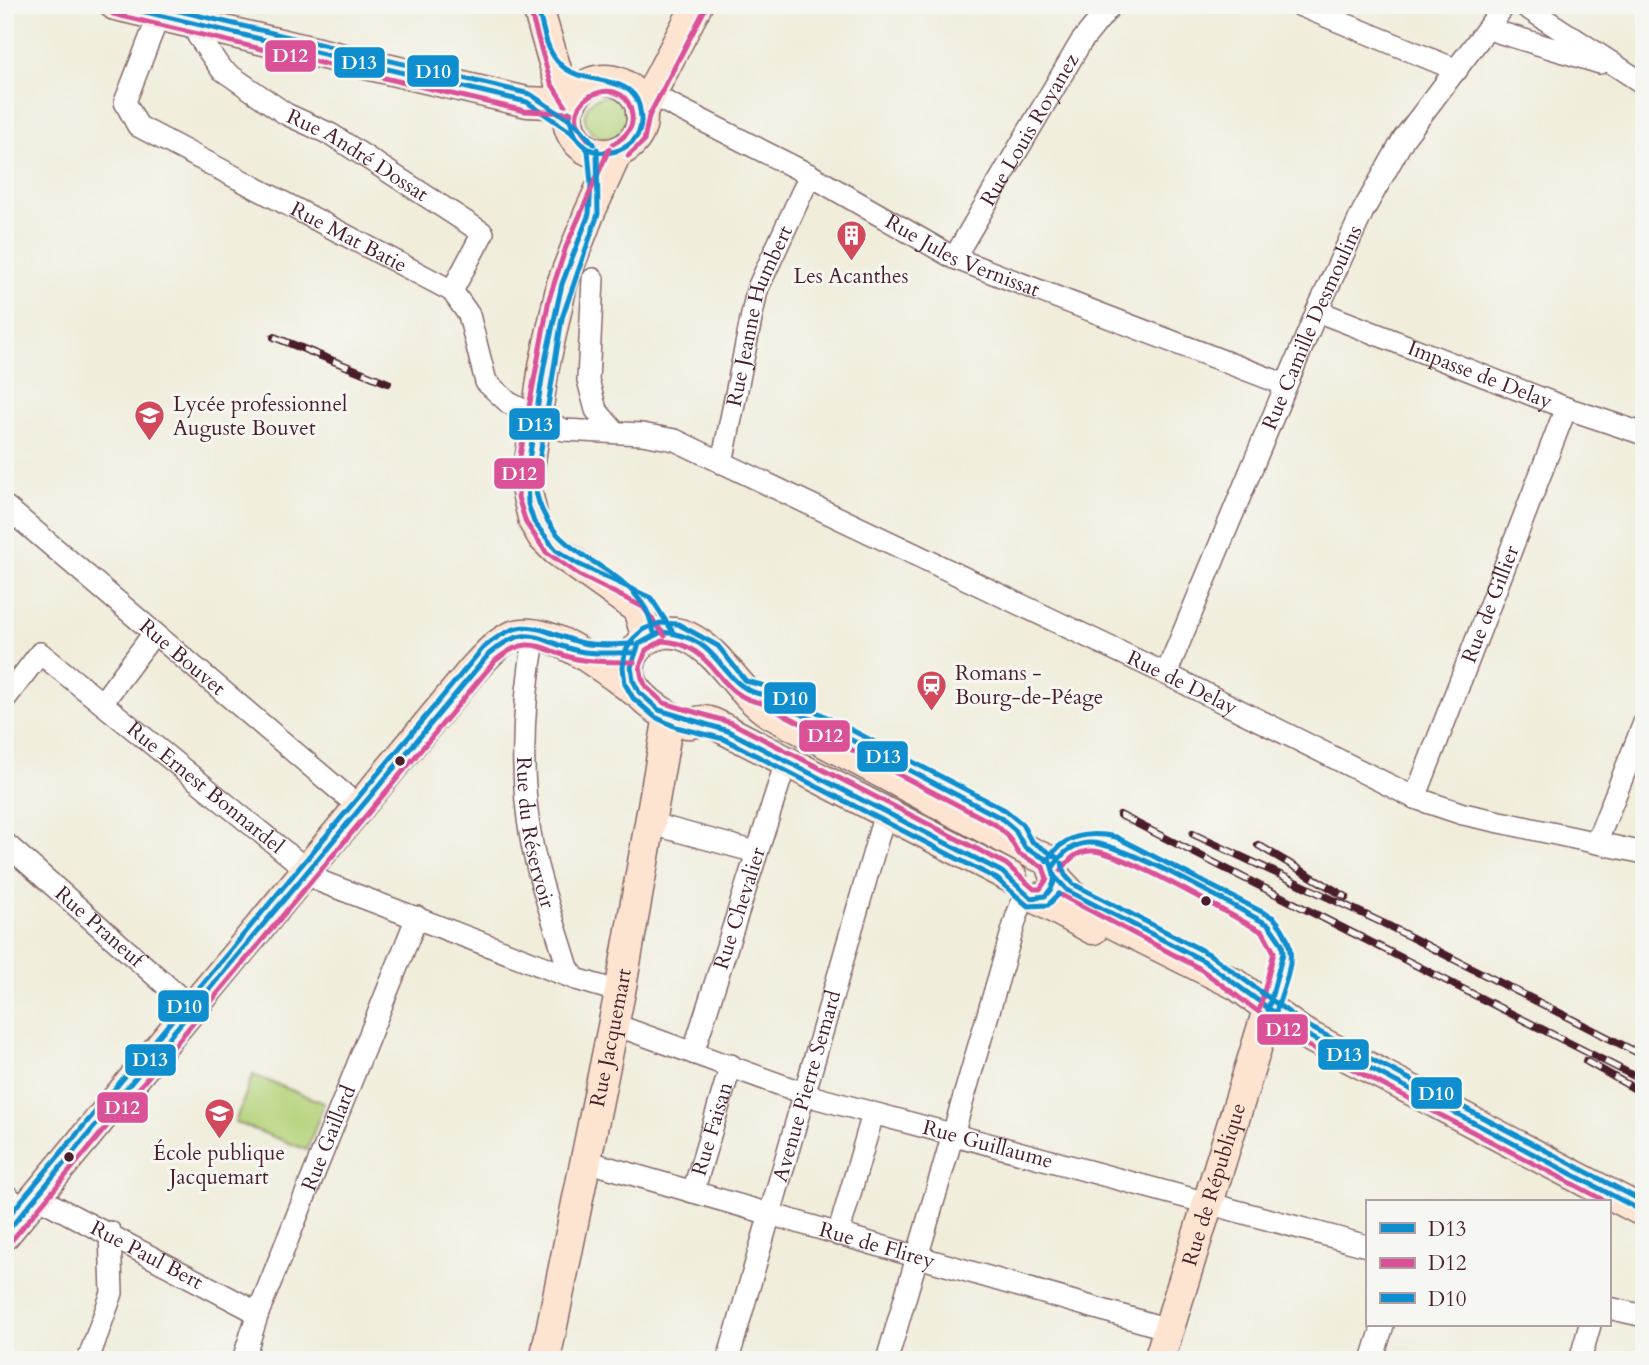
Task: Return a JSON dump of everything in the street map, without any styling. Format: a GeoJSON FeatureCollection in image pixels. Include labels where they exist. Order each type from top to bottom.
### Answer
{"type":"FeatureCollection","features":[{"type":"Feature","properties":{"kind":"main road"},"geometry":{"type":"LineString","coordinates":[[115,5],[579,114],[608,154],[618,152]]}},
{"type":"Feature","properties":{"kind":"main road"},"geometry":{"type":"LineString","coordinates":[[537,5],[550,52],[565,70],[579,114],[591,184],[589,214]]}},
{"type":"Feature","properties":{"kind":"main road"},"geometry":{"type":"LineString","coordinates":[[638,693],[630,666],[652,641],[661,608],[651,598],[578,564],[556,550],[543,537],[534,522],[526,488],[544,366],[562,284],[589,214],[618,152],[636,136],[646,95],[697,5]]}},
{"type":"Feature","properties":{"kind":"main road"},"geometry":{"type":"LineString","coordinates":[[519,100],[537,78],[550,52]]}},
{"type":"Feature","properties":{"kind":"main road"},"geometry":{"type":"LineString","coordinates":[[579,114],[613,81],[646,95]]}},
{"type":"Feature","properties":{"kind":"main road"},"geometry":{"type":"LineString","coordinates":[[5,1234],[22,1201],[193,1009],[472,671],[495,647],[513,636],[535,634],[577,651],[669,716],[688,723],[705,721],[715,716],[726,703],[730,686],[728,674]]}},
{"type":"Feature","properties":{"kind":"main road"},"geometry":{"type":"LineString","coordinates":[[577,651],[652,641],[709,650],[754,703],[1086,910],[1237,985],[1301,1032],[1644,1212]]}},
{"type":"Feature","properties":{"kind":"main road","name":"Rue Jacquemart"},"geometry":{"type":"LineString","coordinates":[[545,1360],[620,992],[652,824],[669,716]]}},
{"type":"Feature","properties":{"kind":"main road"},"geometry":{"type":"LineString","coordinates":[[705,721],[885,813],[1036,878]]}},
{"type":"Feature","properties":{"kind":"main road","name":"Rue de République"},"geometry":{"type":"LineString","coordinates":[[1159,1360],[1268,1010]]}},
{"type":"Feature","properties":{"kind":"street","name":"Rue Louis Royanez"},"geometry":{"type":"LineString","coordinates":[[954,258],[1081,42],[1111,5]]}},
{"type":"Feature","properties":{"kind":"street"},"geometry":{"type":"LineString","coordinates":[[1299,5],[1457,70]]}},
{"type":"Feature","properties":{"kind":"street","name":"Rue Camille Desmoulins"},"geometry":{"type":"LineString","coordinates":[[1166,674],[1317,311],[1392,158],[1505,5]]}},
{"type":"Feature","properties":{"kind":"street"},"geometry":{"type":"LineString","coordinates":[[1523,5],[1644,84]]}},
{"type":"Feature","properties":{"kind":"street","name":"Rue Mat Batie"},"geometry":{"type":"LineString","coordinates":[[159,15],[125,102],[138,126],[453,290]]}},
{"type":"Feature","properties":{"kind":"street","name":"Rue André Dossat"},"geometry":{"type":"LineString","coordinates":[[201,24],[198,36],[221,69],[286,114],[332,135],[483,233],[453,290]]}},
{"type":"Feature","properties":{"kind":"street"},"geometry":{"type":"LineString","coordinates":[[1488,29],[1583,60],[1612,65]]}},
{"type":"Feature","properties":{"kind":"street","name":"Rue Jules Vernissat"},"geometry":{"type":"LineString","coordinates":[[646,95],[810,175],[954,258],[1286,385]]}},
{"type":"Feature","properties":{"kind":"street","name":"Rue Jeanne Humbert"},"geometry":{"type":"LineString","coordinates":[[722,463],[757,290],[810,175]]}},
{"type":"Feature","properties":{"kind":"street"},"geometry":{"type":"LineString","coordinates":[[593,279],[588,380],[596,410],[615,432]]}},
{"type":"Feature","properties":{"kind":"street"},"geometry":{"type":"LineString","coordinates":[[453,290],[469,315],[486,382],[509,403],[564,430],[615,432]]}},
{"type":"Feature","properties":{"kind":"street","name":"Impasse de Delay"},"geometry":{"type":"LineString","coordinates":[[1317,311],[1566,408],[1644,434]]}},
{"type":"Feature","properties":{"kind":"street","name":"Rue de Gillier"},"geometry":{"type":"LineString","coordinates":[[1415,798],[1566,408]]}},
{"type":"Feature","properties":{"kind":"street","name":"Rue de Delay"},"geometry":{"type":"LineString","coordinates":[[615,432],[675,440],[1166,674],[1415,798],[1463,814],[1644,853]]}},
{"type":"Feature","properties":{"kind":"street","name":"Rue Bouvet"},"geometry":{"type":"LineString","coordinates":[[5,506],[359,807]]}},
{"type":"Feature","properties":{"kind":"street"},"geometry":{"type":"LineString","coordinates":[[102,703],[154,633]]}},
{"type":"Feature","properties":{"kind":"street","name":"Rue du Réservoir"},"geometry":{"type":"LineString","coordinates":[[535,634],[524,721],[527,812],[532,846],[568,968],[576,979]]}},
{"type":"Feature","properties":{"kind":"street","name":"Rue Ernest Bonnardel"},"geometry":{"type":"LineString","coordinates":[[5,699],[40,653],[322,882],[576,979]]}},
{"type":"Feature","properties":{"kind":"street"},"geometry":{"type":"LineString","coordinates":[[1597,841],[1644,723]]}},
{"type":"Feature","properties":{"kind":"street","name":"Rue Chevalier"},"geometry":{"type":"LineString","coordinates":[[692,1054],[786,762]]}},
{"type":"Feature","properties":{"kind":"street","name":"Avenue Pierre Semard"},"geometry":{"type":"LineString","coordinates":[[728,1360],[885,813]]}},
{"type":"Feature","properties":{"kind":"street"},"geometry":{"type":"LineString","coordinates":[[652,824],[756,852]]}},
{"type":"Feature","properties":{"kind":"street","name":"Rue Praneuf"},"geometry":{"type":"LineString","coordinates":[[5,844],[193,1009]]}},
{"type":"Feature","properties":{"kind":"street"},"geometry":{"type":"LineString","coordinates":[[887,1360],[1017,915],[1036,878]]}},
{"type":"Feature","properties":{"kind":"street","name":"Rue Gaillard"},"geometry":{"type":"LineString","coordinates":[[243,1360],[258,1313],[417,917]]}},
{"type":"Feature","properties":{"kind":"street"},"geometry":{"type":"LineString","coordinates":[[576,979],[620,992]]}},
{"type":"Feature","properties":{"kind":"street","name":"Rue Guillaume"},"geometry":{"type":"LineString","coordinates":[[613,1024],[692,1054],[731,1065],[806,1095],[1366,1246]]}},
{"type":"Feature","properties":{"kind":"street","name":"Rue Faisan"},"geometry":{"type":"LineString","coordinates":[[693,1192],[731,1065]]}},
{"type":"Feature","properties":{"kind":"street"},"geometry":{"type":"LineString","coordinates":[[838,1236],[873,1114]]}},
{"type":"Feature","properties":{"kind":"street","name":"Rue de Flirey"},"geometry":{"type":"LineString","coordinates":[[586,1161],[838,1236],[1168,1329]]}},
{"type":"Feature","properties":{"kind":"street","name":"Rue Paul Bert"},"geometry":{"type":"LineString","coordinates":[[22,1201],[110,1232],[258,1313]]}},
{"type":"Feature","properties":{"kind":"street"},"geometry":{"type":"LineString","coordinates":[[88,1360],[112,1293],[110,1232]]}},
{"type":"Feature","properties":{"kind":"street"},"geometry":{"type":"LineString","coordinates":[[1610,1308],[1644,1316]]}},
{"type":"Feature","properties":{"kind":"street"},"geometry":{"type":"LineString","coordinates":[[1372,1360],[1383,1326]]}},
{"type":"Feature","properties":{"kind":"street"},"geometry":{"type":"LineString","coordinates":[[1580,1360],[1590,1326]]}},
{"type":"Feature","properties":{"kind":"green space"},"geometry":{"type":"Polygon","coordinates":[[[606,96],[621,102],[627,117],[621,132],[606,138],[591,132],[585,117],[591,102],[606,96]]]}},
{"type":"Feature","properties":{"kind":"green space"},"geometry":{"type":"Polygon","coordinates":[[[253,1075],[324,1103],[307,1150],[235,1122],[253,1075]]]}},
{"type":"Feature","properties":{"kind":"railway"},"geometry":{"type":"LineString","coordinates":[[274,337],[388,383]]}},
{"type":"Feature","properties":{"kind":"railway"},"geometry":{"type":"LineString","coordinates":[[1120,815],[1644,1081]]}},
{"type":"Feature","properties":{"kind":"railway"},"geometry":{"type":"LineString","coordinates":[[1193,834],[1385,924],[1644,1056]]}},
{"type":"Feature","properties":{"kind":"railway"},"geometry":{"type":"LineString","coordinates":[[1258,845],[1346,897]]}},
{"type":"Feature","properties":{"kind":"railway"},"geometry":{"type":"LineString","coordinates":[[1586,1061],[1644,1094]]}},
{"type":"Feature","properties":{"kind":"transit line","name":"D13"},"geometry":{"type":"LineString","coordinates":[[116,5],[527,102],[571,132],[588,150]]}},
{"type":"Feature","properties":{"kind":"transit line","name":"D10"},"geometry":{"type":"LineString","coordinates":[[154,5],[530,94],[577,125],[594,144]]}},
{"type":"Feature","properties":{"kind":"transit line","name":"D13"},"geometry":{"type":"LineString","coordinates":[[537,5],[551,53],[570,71],[626,88],[634,95],[639,105],[640,129],[628,145],[620,150],[603,153],[587,148],[577,139],[569,112]]}},
{"type":"Feature","properties":{"kind":"transit line","name":"D12"},"geometry":{"type":"LineString","coordinates":[[529,7],[551,83],[565,105]]}},
{"type":"Feature","properties":{"kind":"transit line","name":"D12"},"geometry":{"type":"LineString","coordinates":[[628,156],[644,141],[649,116],[705,9]]}},
{"type":"Feature","properties":{"kind":"transit line","name":"D12"},"geometry":{"type":"LineString","coordinates":[[113,14],[525,111],[571,113]]}},
{"type":"Feature","properties":{"kind":"transit line","name":"D12"},"geometry":{"type":"LineString","coordinates":[[588,139],[577,121],[577,111],[582,102],[590,96],[611,91],[628,102],[632,115],[627,132],[613,144]]}},
{"type":"Feature","properties":{"kind":"transit line","name":"D10"},"geometry":{"type":"LineString","coordinates":[[597,149],[598,214],[562,318],[535,487],[542,511],[554,530],[583,556],[632,591],[646,609],[655,635]]}},
{"type":"Feature","properties":{"kind":"transit line","name":"D12"},"geometry":{"type":"LineString","coordinates":[[609,149],[566,247],[549,299],[520,456],[518,497],[526,523],[546,552],[579,575],[643,607],[665,636]]}},
{"type":"Feature","properties":{"kind":"transit line","name":"D13"},"geometry":{"type":"LineString","coordinates":[[588,150],[591,184],[589,214],[562,284],[544,366],[527,472],[528,504],[534,522],[556,550],[578,564],[651,598],[673,632]]}},
{"type":"Feature","properties":{"kind":"transit line","name":"D10"},"geometry":{"type":"LineString","coordinates":[[1058,858],[1031,841],[1022,824],[1005,810],[769,687],[746,681],[718,646],[678,624],[660,623],[644,629],[633,639],[625,652],[625,684],[633,698],[655,717],[676,727],[724,739],[997,879],[1028,906],[1048,905],[1059,894]]}},
{"type":"Feature","properties":{"kind":"transit line","name":"D10"},"geometry":{"type":"LineString","coordinates":[[5,1220],[483,648],[510,631],[531,627],[586,644],[634,644]]}},
{"type":"Feature","properties":{"kind":"transit line","name":"D13"},"geometry":{"type":"LineString","coordinates":[[661,632],[682,636],[698,643],[710,652],[738,683],[750,690],[765,695],[1001,818],[1015,830],[1025,848],[1050,861],[1054,876],[1052,888],[1045,896],[1031,898],[1002,872],[728,731],[659,710],[639,692],[631,667],[639,644],[661,632]]}},
{"type":"Feature","properties":{"kind":"transit line","name":"D13"},"geometry":{"type":"LineString","coordinates":[[5,1234],[489,654],[503,644],[525,636],[534,636],[586,652],[634,653]]}},
{"type":"Feature","properties":{"kind":"transit line","name":"D12"},"geometry":{"type":"LineString","coordinates":[[662,641],[680,644],[694,651],[706,660],[734,691],[746,698],[762,703],[996,825],[1008,836],[1019,854],[1043,867],[1047,879],[1040,889],[1034,889],[1006,864],[732,723],[664,703],[646,687],[640,667],[646,650],[662,641]]}},
{"type":"Feature","properties":{"kind":"transit line","name":"D12"},"geometry":{"type":"LineString","coordinates":[[12,1240],[495,661],[507,652],[527,645],[584,660],[634,662]]}},
{"type":"Feature","properties":{"kind":"transit line","name":"D10"},"geometry":{"type":"LineString","coordinates":[[1047,861],[1053,852],[1068,840],[1086,835],[1116,837],[1274,918],[1283,930],[1290,952],[1288,974],[1276,1012]]}},
{"type":"Feature","properties":{"kind":"transit line","name":"D13"},"geometry":{"type":"LineString","coordinates":[[1054,866],[1072,847],[1088,843],[1104,845],[1151,863],[1269,925],[1282,944],[1283,953],[1268,1010]]}},
{"type":"Feature","properties":{"kind":"transit line","name":"D12"},"geometry":{"type":"LineString","coordinates":[[1061,871],[1070,859],[1082,852],[1107,854],[1150,872],[1263,932],[1274,952],[1260,1008]]}},
{"type":"Feature","properties":{"kind":"transit line","name":"D10"},"geometry":{"type":"LineString","coordinates":[[1062,863],[1065,875],[1073,884],[1209,954],[1306,1025],[1644,1202]]}},
{"type":"Feature","properties":{"kind":"transit line","name":"D13"},"geometry":{"type":"LineString","coordinates":[[1056,878],[1068,891],[1204,961],[1301,1032],[1644,1212]]}},
{"type":"Feature","properties":{"kind":"transit line","name":"D12"},"geometry":{"type":"LineString","coordinates":[[1059,894],[1199,968],[1297,1040],[1603,1200]]}},
{"type":"Feature","properties":{"kind":"place","name":"Les Acanthes"},"geometry":{"type":"Point","coordinates":[851,263]}},
{"type":"Feature","properties":{"kind":"place","name":"Lycée professionnel Auguste Bouvet"},"geometry":{"type":"Point","coordinates":[150,443]}},
{"type":"Feature","properties":{"kind":"place","name":"Romans - Bourg-de-Péage"},"geometry":{"type":"Point","coordinates":[932,712]}},
{"type":"Feature","properties":{"kind":"place","name":"École publique Jacquemart"},"geometry":{"type":"Point","coordinates":[219,1140]}}]}
